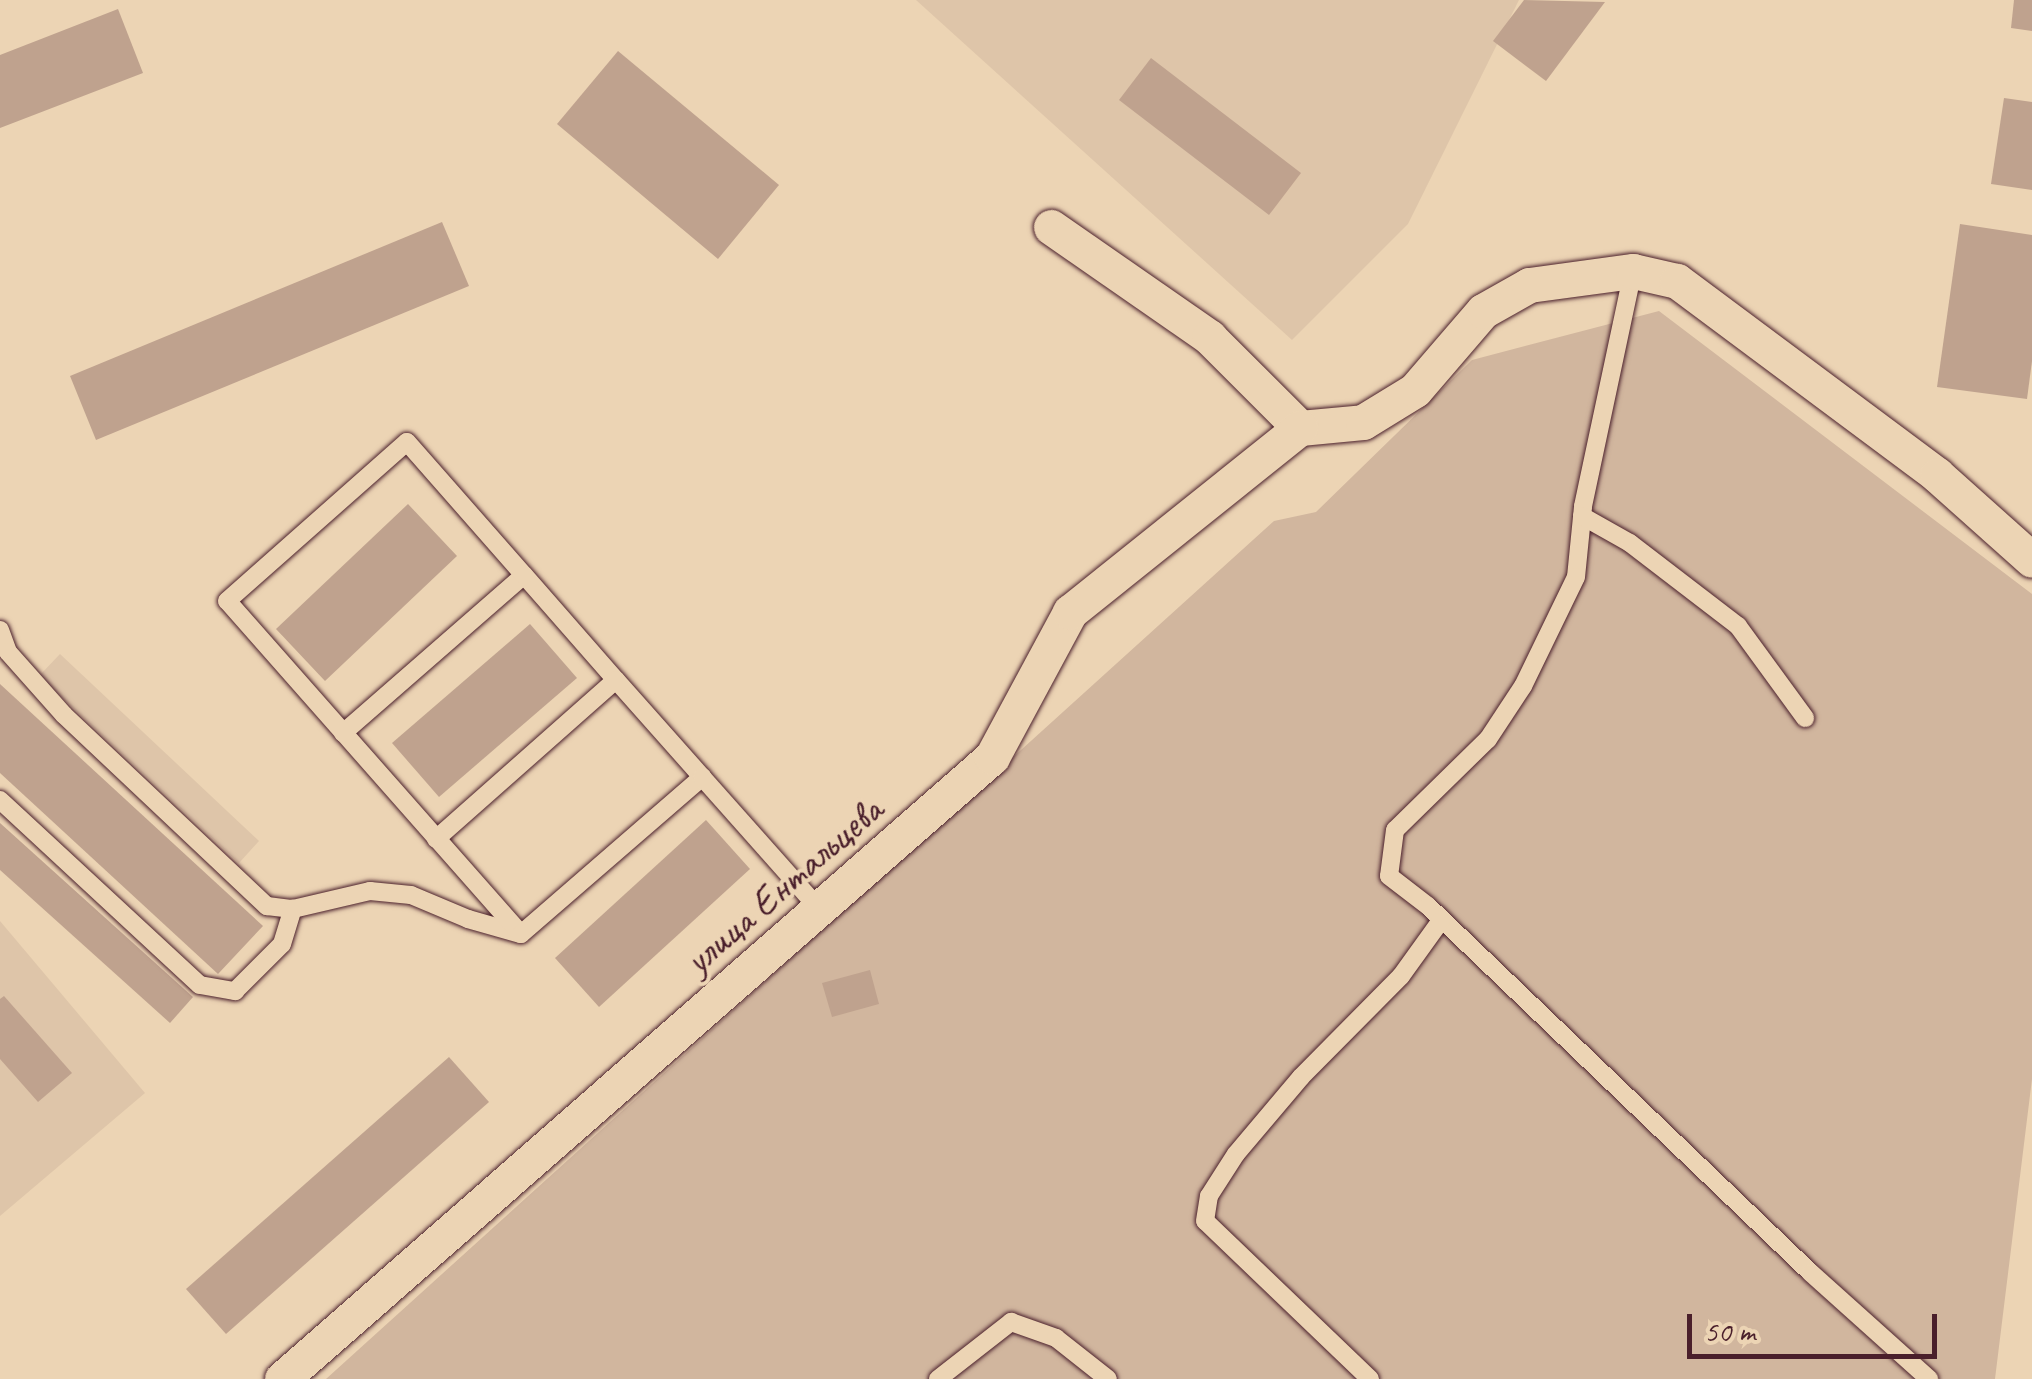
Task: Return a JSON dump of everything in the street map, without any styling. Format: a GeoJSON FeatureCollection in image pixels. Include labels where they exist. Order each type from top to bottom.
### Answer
{"type":"FeatureCollection","features":[{"type":"Feature","properties":{"kind":"street"},"geometry":{"type":"LineString","coordinates":[[1051,227],[1208,337],[1300,428],[1363,422],[1416,390],[1484,312],[1529,284],[1633,271],[1677,281],[1937,475],[2032,560]]}},
{"type":"Feature","properties":{"kind":"street","name":"улица Ентальцева"},"geometry":{"type":"LineString","coordinates":[[282,1379],[992,757],[1070,612],[1300,428]]}},
{"type":"Feature","properties":{"kind":"lane"},"geometry":{"type":"LineString","coordinates":[[1633,271],[1582,516],[1576,577],[1522,686],[1488,739],[1396,830],[1389,876],[1442,919],[1812,1273],[1929,1379]]}},
{"type":"Feature","properties":{"kind":"lane"},"geometry":{"type":"LineString","coordinates":[[521,934],[227,601],[407,442],[820,910]]}},
{"type":"Feature","properties":{"kind":"lane"},"geometry":{"type":"LineString","coordinates":[[1582,516],[1630,543],[1738,626],[1805,718]]}},
{"type":"Feature","properties":{"kind":"lane"},"geometry":{"type":"LineString","coordinates":[[344,733],[524,575]]}},
{"type":"Feature","properties":{"kind":"lane"},"geometry":{"type":"LineString","coordinates":[[0,630],[8,652],[64,715],[267,906],[293,909],[370,892],[411,895],[468,920],[521,934]]}},
{"type":"Feature","properties":{"kind":"lane"},"geometry":{"type":"LineString","coordinates":[[436,839],[616,680]]}},
{"type":"Feature","properties":{"kind":"lane"},"geometry":{"type":"LineString","coordinates":[[521,934],[702,777]]}},
{"type":"Feature","properties":{"kind":"lane"},"geometry":{"type":"LineString","coordinates":[[0,800],[200,984],[234,991],[282,944],[293,909]]}},
{"type":"Feature","properties":{"kind":"lane"},"geometry":{"type":"LineString","coordinates":[[1370,1379],[1205,1221],[1209,1196],[1269,1116],[1401,976],[1442,919]]}},
{"type":"Feature","properties":{"kind":"lane"},"geometry":{"type":"LineString","coordinates":[[938,1379],[1011,1322],[1056,1338],[1108,1379]]}},
{"type":"Feature","properties":{"kind":"shaded area"},"geometry":{"type":"Polygon","coordinates":[[[916,0],[1519,0],[1408,224],[1292,340],[916,0]]]}},
{"type":"Feature","properties":{"kind":"shaded area"},"geometry":{"type":"Polygon","coordinates":[[[1659,311],[2032,594],[2032,1079],[1995,1379],[326,1379],[1274,521],[1316,512],[1472,360],[1659,311]]]}},
{"type":"Feature","properties":{"kind":"shaded area"},"geometry":{"type":"Polygon","coordinates":[[[60,654],[259,841],[239,863],[39,676],[60,654]]]}},
{"type":"Feature","properties":{"kind":"shaded area"},"geometry":{"type":"Polygon","coordinates":[[[0,921],[145,1093],[0,1216],[0,921]]]}},
{"type":"Feature","properties":{"kind":"building"},"geometry":{"type":"Polygon","coordinates":[[[1524,0],[1605,2],[1546,81],[1493,41],[1524,0]]]}},
{"type":"Feature","properties":{"kind":"building"},"geometry":{"type":"Polygon","coordinates":[[[2014,0],[2032,0],[2032,31],[2011,28],[2014,0]]]}},
{"type":"Feature","properties":{"kind":"building"},"geometry":{"type":"Polygon","coordinates":[[[118,9],[143,73],[0,128],[0,55],[118,9]]]}},
{"type":"Feature","properties":{"kind":"building"},"geometry":{"type":"Polygon","coordinates":[[[618,51],[779,185],[718,259],[557,124],[618,51]]]}},
{"type":"Feature","properties":{"kind":"building"},"geometry":{"type":"Polygon","coordinates":[[[1151,58],[1301,173],[1269,215],[1119,100],[1151,58]]]}},
{"type":"Feature","properties":{"kind":"building"},"geometry":{"type":"Polygon","coordinates":[[[2004,98],[2032,102],[2032,190],[1991,184],[2004,98]]]}},
{"type":"Feature","properties":{"kind":"building"},"geometry":{"type":"Polygon","coordinates":[[[442,222],[469,286],[96,440],[70,376],[442,222]]]}},
{"type":"Feature","properties":{"kind":"building"},"geometry":{"type":"Polygon","coordinates":[[[1960,224],[2032,235],[2032,361],[2027,399],[1937,387],[1960,224]]]}},
{"type":"Feature","properties":{"kind":"building"},"geometry":{"type":"Polygon","coordinates":[[[408,504],[457,556],[325,681],[276,629],[408,504]]]}},
{"type":"Feature","properties":{"kind":"building"},"geometry":{"type":"Polygon","coordinates":[[[530,624],[577,678],[439,797],[392,743],[530,624]]]}},
{"type":"Feature","properties":{"kind":"building"},"geometry":{"type":"Polygon","coordinates":[[[0,684],[263,926],[218,974],[0,773],[0,684]]]}},
{"type":"Feature","properties":{"kind":"building"},"geometry":{"type":"Polygon","coordinates":[[[706,820],[750,869],[599,1007],[555,958],[706,820]]]}},
{"type":"Feature","properties":{"kind":"building"},"geometry":{"type":"Polygon","coordinates":[[[0,823],[193,997],[170,1023],[0,870],[0,823]]]}},
{"type":"Feature","properties":{"kind":"building"},"geometry":{"type":"Polygon","coordinates":[[[870,970],[879,1004],[832,1017],[822,983],[870,970]]]}},
{"type":"Feature","properties":{"kind":"building"},"geometry":{"type":"Polygon","coordinates":[[[4,996],[72,1073],[38,1102],[0,1059],[0,999],[4,996]]]}},
{"type":"Feature","properties":{"kind":"building"},"geometry":{"type":"Polygon","coordinates":[[[449,1057],[489,1102],[226,1334],[186,1289],[449,1057]]]}}]}
